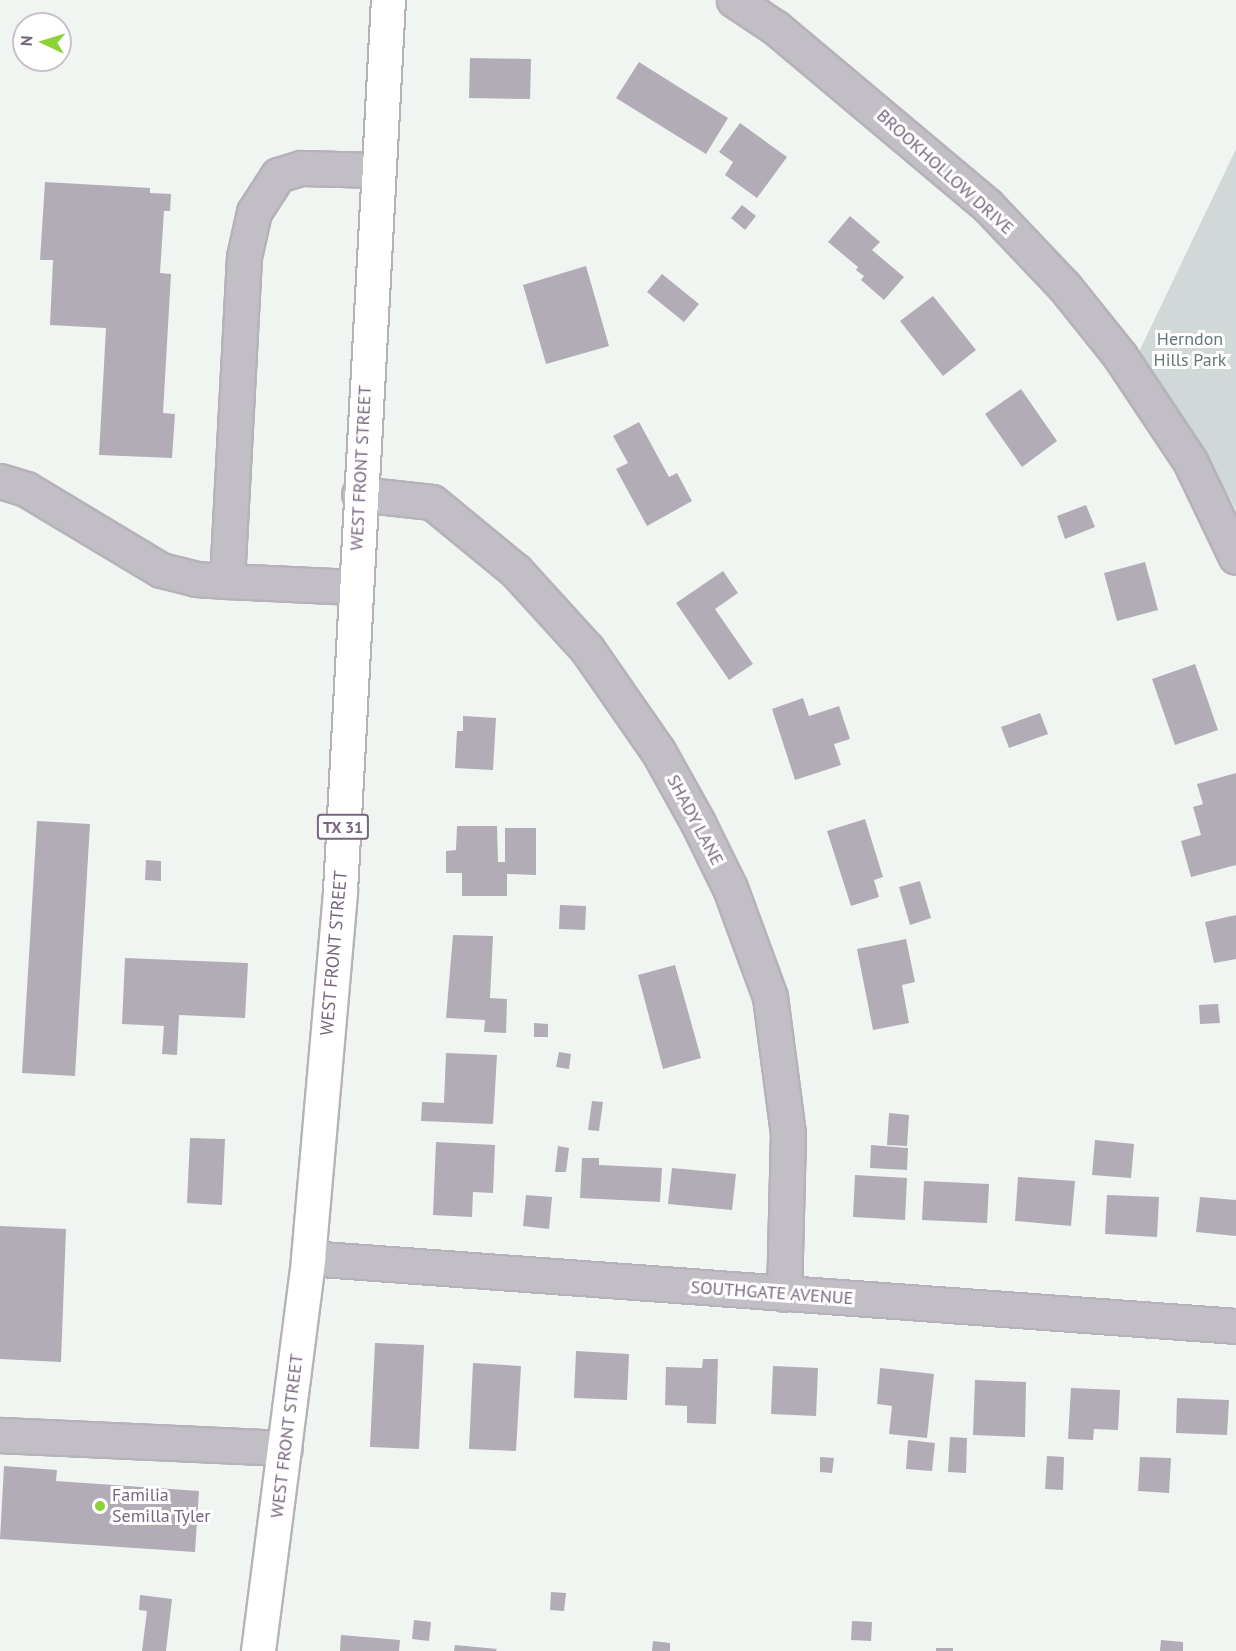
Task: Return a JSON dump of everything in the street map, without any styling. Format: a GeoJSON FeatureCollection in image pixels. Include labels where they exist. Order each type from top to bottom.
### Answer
{"type":"FeatureCollection","features":[{"type":"Feature","properties":{"kind":"main road","name":"WEST FRONT STREET"},"geometry":{"type":"LineString","coordinates":[[258,1651],[308,1258],[340,891],[359,494],[388,0]]}},
{"type":"Feature","properties":{"kind":"street","name":"BROOKHOLLOW DRIVE"},"geometry":{"type":"LineString","coordinates":[[734,0],[813,58],[987,205],[1064,286],[1120,356],[1190,461],[1236,557]]}},
{"type":"Feature","properties":{"kind":"street"},"geometry":{"type":"LineString","coordinates":[[228,581],[244,257],[254,212],[268,186],[287,170],[379,170]]}},
{"type":"Feature","properties":{"kind":"street"},"geometry":{"type":"LineString","coordinates":[[0,481],[26,489],[161,570],[196,579],[354,587]]}},
{"type":"Feature","properties":{"kind":"street","name":"SHADY LANE"},"geometry":{"type":"LineString","coordinates":[[359,494],[432,502],[516,571],[587,649],[658,751],[698,823],[730,888],[770,997],[788,1133],[784,1294]]}},
{"type":"Feature","properties":{"kind":"street","name":"SOUTHGATE AVENUE"},"geometry":{"type":"LineString","coordinates":[[308,1258],[1236,1326]]}},
{"type":"Feature","properties":{"kind":"street"},"geometry":{"type":"LineString","coordinates":[[0,1435],[285,1448]]}},
{"type":"Feature","properties":{"kind":"green space","name":"Herndon Hills Park"},"geometry":{"type":"Polygon","coordinates":[[[1236,149],[1236,509],[1169,398],[1137,356],[1236,149]]]}},
{"type":"Feature","properties":{"kind":"building"},"geometry":{"type":"Polygon","coordinates":[[[470,58],[531,59],[530,99],[469,98],[470,58]]]}},
{"type":"Feature","properties":{"kind":"building"},"geometry":{"type":"Polygon","coordinates":[[[639,62],[728,118],[706,154],[616,98],[639,62]]]}},
{"type":"Feature","properties":{"kind":"building"},"geometry":{"type":"Polygon","coordinates":[[[740,123],[787,157],[757,198],[725,175],[733,162],[719,152],[740,123]]]}},
{"type":"Feature","properties":{"kind":"building"},"geometry":{"type":"Polygon","coordinates":[[[45,182],[150,188],[150,193],[171,194],[170,211],[164,211],[160,273],[171,274],[163,413],[175,414],[172,458],[99,455],[106,328],[50,325],[53,260],[40,260],[45,182]]]}},
{"type":"Feature","properties":{"kind":"building"},"geometry":{"type":"Polygon","coordinates":[[[742,205],[756,216],[745,230],[731,218],[742,205]]]}},
{"type":"Feature","properties":{"kind":"building"},"geometry":{"type":"Polygon","coordinates":[[[850,216],[880,242],[872,250],[904,277],[884,300],[861,280],[864,276],[856,270],[858,267],[828,242],[850,216]]]}},
{"type":"Feature","properties":{"kind":"building"},"geometry":{"type":"Polygon","coordinates":[[[586,266],[609,346],[546,364],[523,285],[586,266]]]}},
{"type":"Feature","properties":{"kind":"building"},"geometry":{"type":"Polygon","coordinates":[[[662,274],[699,304],[684,322],[647,292],[662,274]]]}},
{"type":"Feature","properties":{"kind":"building"},"geometry":{"type":"Polygon","coordinates":[[[933,296],[976,350],[943,376],[900,321],[933,296]]]}},
{"type":"Feature","properties":{"kind":"building"},"geometry":{"type":"Polygon","coordinates":[[[1021,389],[1057,441],[1022,467],[985,414],[1021,389]]]}},
{"type":"Feature","properties":{"kind":"building"},"geometry":{"type":"Polygon","coordinates":[[[639,422],[669,477],[677,473],[692,501],[647,526],[616,469],[628,463],[613,436],[639,422]]]}},
{"type":"Feature","properties":{"kind":"building"},"geometry":{"type":"Polygon","coordinates":[[[1086,505],[1095,527],[1065,539],[1057,516],[1086,505]]]}},
{"type":"Feature","properties":{"kind":"building"},"geometry":{"type":"Polygon","coordinates":[[[1145,562],[1158,610],[1117,621],[1104,573],[1145,562]]]}},
{"type":"Feature","properties":{"kind":"building"},"geometry":{"type":"Polygon","coordinates":[[[723,571],[738,593],[715,609],[753,664],[729,680],[676,603],[723,571]]]}},
{"type":"Feature","properties":{"kind":"building"},"geometry":{"type":"Polygon","coordinates":[[[1195,664],[1218,730],[1175,745],[1152,679],[1195,664]]]}},
{"type":"Feature","properties":{"kind":"building"},"geometry":{"type":"Polygon","coordinates":[[[803,698],[809,716],[839,706],[850,739],[834,744],[841,765],[795,780],[772,709],[803,698]]]}},
{"type":"Feature","properties":{"kind":"building"},"geometry":{"type":"Polygon","coordinates":[[[1040,713],[1048,734],[1009,748],[1001,727],[1040,713]]]}},
{"type":"Feature","properties":{"kind":"building"},"geometry":{"type":"Polygon","coordinates":[[[463,716],[496,718],[493,770],[455,768],[457,731],[463,731],[463,716]]]}},
{"type":"Feature","properties":{"kind":"building"},"geometry":{"type":"Polygon","coordinates":[[[1236,773],[1236,865],[1191,877],[1181,841],[1201,835],[1193,807],[1203,804],[1197,784],[1236,773]]]}},
{"type":"Feature","properties":{"kind":"building"},"geometry":{"type":"Polygon","coordinates":[[[865,819],[883,877],[874,880],[879,897],[851,906],[827,831],[865,819]]]}},
{"type":"Feature","properties":{"kind":"building"},"geometry":{"type":"Polygon","coordinates":[[[37,821],[90,824],[75,1076],[22,1073],[37,821]]]}},
{"type":"Feature","properties":{"kind":"building"},"geometry":{"type":"Polygon","coordinates":[[[457,826],[497,826],[498,862],[505,862],[505,828],[536,828],[536,875],[507,874],[507,896],[462,896],[462,873],[446,873],[446,851],[456,850],[457,826]]]}},
{"type":"Feature","properties":{"kind":"building"},"geometry":{"type":"Polygon","coordinates":[[[146,860],[161,861],[161,881],[145,880],[146,860]]]}},
{"type":"Feature","properties":{"kind":"building"},"geometry":{"type":"Polygon","coordinates":[[[920,881],[931,918],[910,925],[899,887],[920,881]]]}},
{"type":"Feature","properties":{"kind":"building"},"geometry":{"type":"Polygon","coordinates":[[[560,905],[586,906],[585,930],[559,929],[560,905]]]}},
{"type":"Feature","properties":{"kind":"building"},"geometry":{"type":"Polygon","coordinates":[[[1236,915],[1236,959],[1214,963],[1205,922],[1236,915]]]}},
{"type":"Feature","properties":{"kind":"building"},"geometry":{"type":"Polygon","coordinates":[[[453,935],[493,936],[490,998],[507,999],[506,1033],[484,1032],[485,1020],[446,1018],[453,935]]]}},
{"type":"Feature","properties":{"kind":"building"},"geometry":{"type":"Polygon","coordinates":[[[906,939],[915,982],[902,985],[909,1023],[873,1030],[857,949],[906,939]]]}},
{"type":"Feature","properties":{"kind":"building"},"geometry":{"type":"Polygon","coordinates":[[[125,958],[248,963],[245,1018],[179,1015],[177,1055],[162,1054],[164,1026],[122,1024],[125,958]]]}},
{"type":"Feature","properties":{"kind":"building"},"geometry":{"type":"Polygon","coordinates":[[[675,965],[701,1058],[663,1069],[638,975],[675,965]]]}},
{"type":"Feature","properties":{"kind":"building"},"geometry":{"type":"Polygon","coordinates":[[[1218,1004],[1220,1023],[1200,1024],[1199,1005],[1218,1004]]]}},
{"type":"Feature","properties":{"kind":"building"},"geometry":{"type":"Polygon","coordinates":[[[534,1023],[548,1024],[548,1037],[534,1037],[534,1023]]]}},
{"type":"Feature","properties":{"kind":"building"},"geometry":{"type":"Polygon","coordinates":[[[559,1052],[571,1054],[569,1069],[556,1067],[559,1052]]]}},
{"type":"Feature","properties":{"kind":"building"},"geometry":{"type":"Polygon","coordinates":[[[446,1053],[497,1055],[493,1124],[421,1121],[422,1102],[444,1103],[446,1053]]]}},
{"type":"Feature","properties":{"kind":"building"},"geometry":{"type":"Polygon","coordinates":[[[592,1101],[603,1102],[599,1131],[588,1130],[592,1101]]]}},
{"type":"Feature","properties":{"kind":"building"},"geometry":{"type":"Polygon","coordinates":[[[889,1113],[909,1115],[907,1146],[887,1145],[889,1113]]]}},
{"type":"Feature","properties":{"kind":"building"},"geometry":{"type":"Polygon","coordinates":[[[190,1138],[225,1139],[222,1205],[187,1203],[190,1138]]]}},
{"type":"Feature","properties":{"kind":"building"},"geometry":{"type":"Polygon","coordinates":[[[1095,1140],[1134,1144],[1131,1178],[1092,1175],[1095,1140]]]}},
{"type":"Feature","properties":{"kind":"building"},"geometry":{"type":"Polygon","coordinates":[[[436,1142],[495,1145],[493,1193],[473,1192],[472,1217],[433,1215],[436,1142]]]}},
{"type":"Feature","properties":{"kind":"building"},"geometry":{"type":"Polygon","coordinates":[[[871,1145],[908,1148],[907,1170],[870,1168],[871,1145]]]}},
{"type":"Feature","properties":{"kind":"building"},"geometry":{"type":"Polygon","coordinates":[[[558,1146],[569,1148],[566,1172],[555,1172],[558,1146]]]}},
{"type":"Feature","properties":{"kind":"building"},"geometry":{"type":"Polygon","coordinates":[[[582,1158],[599,1158],[599,1165],[662,1168],[660,1202],[580,1198],[582,1158]]]}},
{"type":"Feature","properties":{"kind":"building"},"geometry":{"type":"Polygon","coordinates":[[[672,1168],[736,1174],[732,1210],[668,1204],[672,1168]]]}},
{"type":"Feature","properties":{"kind":"building"},"geometry":{"type":"Polygon","coordinates":[[[855,1175],[907,1178],[905,1220],[853,1217],[855,1175]]]}},
{"type":"Feature","properties":{"kind":"building"},"geometry":{"type":"Polygon","coordinates":[[[1018,1177],[1075,1181],[1071,1226],[1015,1221],[1018,1177]]]}},
{"type":"Feature","properties":{"kind":"building"},"geometry":{"type":"Polygon","coordinates":[[[924,1181],[989,1184],[987,1223],[922,1220],[924,1181]]]}},
{"type":"Feature","properties":{"kind":"building"},"geometry":{"type":"Polygon","coordinates":[[[526,1195],[552,1197],[549,1229],[523,1226],[526,1195]]]}},
{"type":"Feature","properties":{"kind":"building"},"geometry":{"type":"Polygon","coordinates":[[[1107,1195],[1159,1197],[1157,1237],[1105,1234],[1107,1195]]]}},
{"type":"Feature","properties":{"kind":"building"},"geometry":{"type":"Polygon","coordinates":[[[1200,1197],[1236,1200],[1236,1236],[1196,1232],[1200,1197]]]}},
{"type":"Feature","properties":{"kind":"building"},"geometry":{"type":"Polygon","coordinates":[[[0,1226],[66,1229],[61,1362],[0,1359],[0,1226]]]}},
{"type":"Feature","properties":{"kind":"building"},"geometry":{"type":"Polygon","coordinates":[[[375,1343],[424,1345],[419,1449],[370,1447],[375,1343]]]}},
{"type":"Feature","properties":{"kind":"building"},"geometry":{"type":"Polygon","coordinates":[[[576,1351],[629,1354],[627,1400],[574,1398],[576,1351]]]}},
{"type":"Feature","properties":{"kind":"building"},"geometry":{"type":"Polygon","coordinates":[[[703,1359],[718,1359],[716,1424],[687,1423],[687,1406],[665,1405],[666,1367],[702,1368],[703,1359]]]}},
{"type":"Feature","properties":{"kind":"building"},"geometry":{"type":"Polygon","coordinates":[[[473,1363],[521,1366],[516,1451],[469,1449],[473,1363]]]}},
{"type":"Feature","properties":{"kind":"building"},"geometry":{"type":"Polygon","coordinates":[[[773,1366],[818,1368],[816,1416],[771,1414],[773,1366]]]}},
{"type":"Feature","properties":{"kind":"building"},"geometry":{"type":"Polygon","coordinates":[[[880,1368],[934,1374],[927,1438],[889,1434],[892,1406],[877,1404],[880,1368]]]}},
{"type":"Feature","properties":{"kind":"building"},"geometry":{"type":"Polygon","coordinates":[[[975,1380],[1026,1382],[1025,1437],[973,1435],[975,1380]]]}},
{"type":"Feature","properties":{"kind":"building"},"geometry":{"type":"Polygon","coordinates":[[[1071,1388],[1120,1390],[1118,1430],[1094,1429],[1093,1440],[1068,1439],[1071,1388]]]}},
{"type":"Feature","properties":{"kind":"building"},"geometry":{"type":"Polygon","coordinates":[[[1177,1398],[1229,1400],[1227,1435],[1176,1433],[1177,1398]]]}},
{"type":"Feature","properties":{"kind":"building"},"geometry":{"type":"Polygon","coordinates":[[[950,1437],[967,1438],[966,1473],[948,1472],[950,1437]]]}},
{"type":"Feature","properties":{"kind":"building"},"geometry":{"type":"Polygon","coordinates":[[[908,1440],[935,1443],[932,1471],[906,1469],[908,1440]]]}},
{"type":"Feature","properties":{"kind":"building"},"geometry":{"type":"Polygon","coordinates":[[[1047,1456],[1064,1457],[1063,1490],[1045,1489],[1047,1456]]]}},
{"type":"Feature","properties":{"kind":"building"},"geometry":{"type":"Polygon","coordinates":[[[820,1457],[834,1458],[832,1473],[820,1472],[820,1457]]]}},
{"type":"Feature","properties":{"kind":"building"},"geometry":{"type":"Polygon","coordinates":[[[1140,1457],[1171,1458],[1169,1493],[1138,1491],[1140,1457]]]}},
{"type":"Feature","properties":{"kind":"building","name":"Familia Semilla Tyler"},"geometry":{"type":"Polygon","coordinates":[[[4,1466],[57,1470],[56,1481],[199,1491],[195,1552],[0,1539],[4,1466]]]}},
{"type":"Feature","properties":{"kind":"building"},"geometry":{"type":"Polygon","coordinates":[[[551,1592],[566,1593],[564,1611],[550,1610],[551,1592]]]}},
{"type":"Feature","properties":{"kind":"building"},"geometry":{"type":"Polygon","coordinates":[[[140,1595],[172,1599],[166,1651],[142,1651],[147,1611],[139,1610],[140,1595]]]}},
{"type":"Feature","properties":{"kind":"building"},"geometry":{"type":"Polygon","coordinates":[[[414,1620],[431,1622],[429,1641],[412,1639],[414,1620]]]}},
{"type":"Feature","properties":{"kind":"building"},"geometry":{"type":"Polygon","coordinates":[[[852,1621],[872,1622],[871,1641],[851,1640],[852,1621]]]}},
{"type":"Feature","properties":{"kind":"building"},"geometry":{"type":"Polygon","coordinates":[[[341,1635],[400,1640],[399,1651],[340,1651],[341,1635]]]}},
{"type":"Feature","properties":{"kind":"building"},"geometry":{"type":"Polygon","coordinates":[[[1161,1640],[1183,1642],[1183,1651],[1160,1651],[1161,1640]]]}},
{"type":"Feature","properties":{"kind":"building"},"geometry":{"type":"Polygon","coordinates":[[[653,1641],[670,1643],[670,1651],[652,1651],[653,1641]]]}},
{"type":"Feature","properties":{"kind":"building"},"geometry":{"type":"Polygon","coordinates":[[[455,1645],[497,1649],[496,1651],[454,1651],[455,1645]]]}},
{"type":"Feature","properties":{"kind":"building"},"geometry":{"type":"Polygon","coordinates":[[[936,1648],[953,1648],[953,1651],[936,1651],[936,1648]]]}},
{"type":"Feature","properties":{"kind":"place","name":"Familia Semilla Tyler"},"geometry":{"type":"Point","coordinates":[100,1506]}}]}
